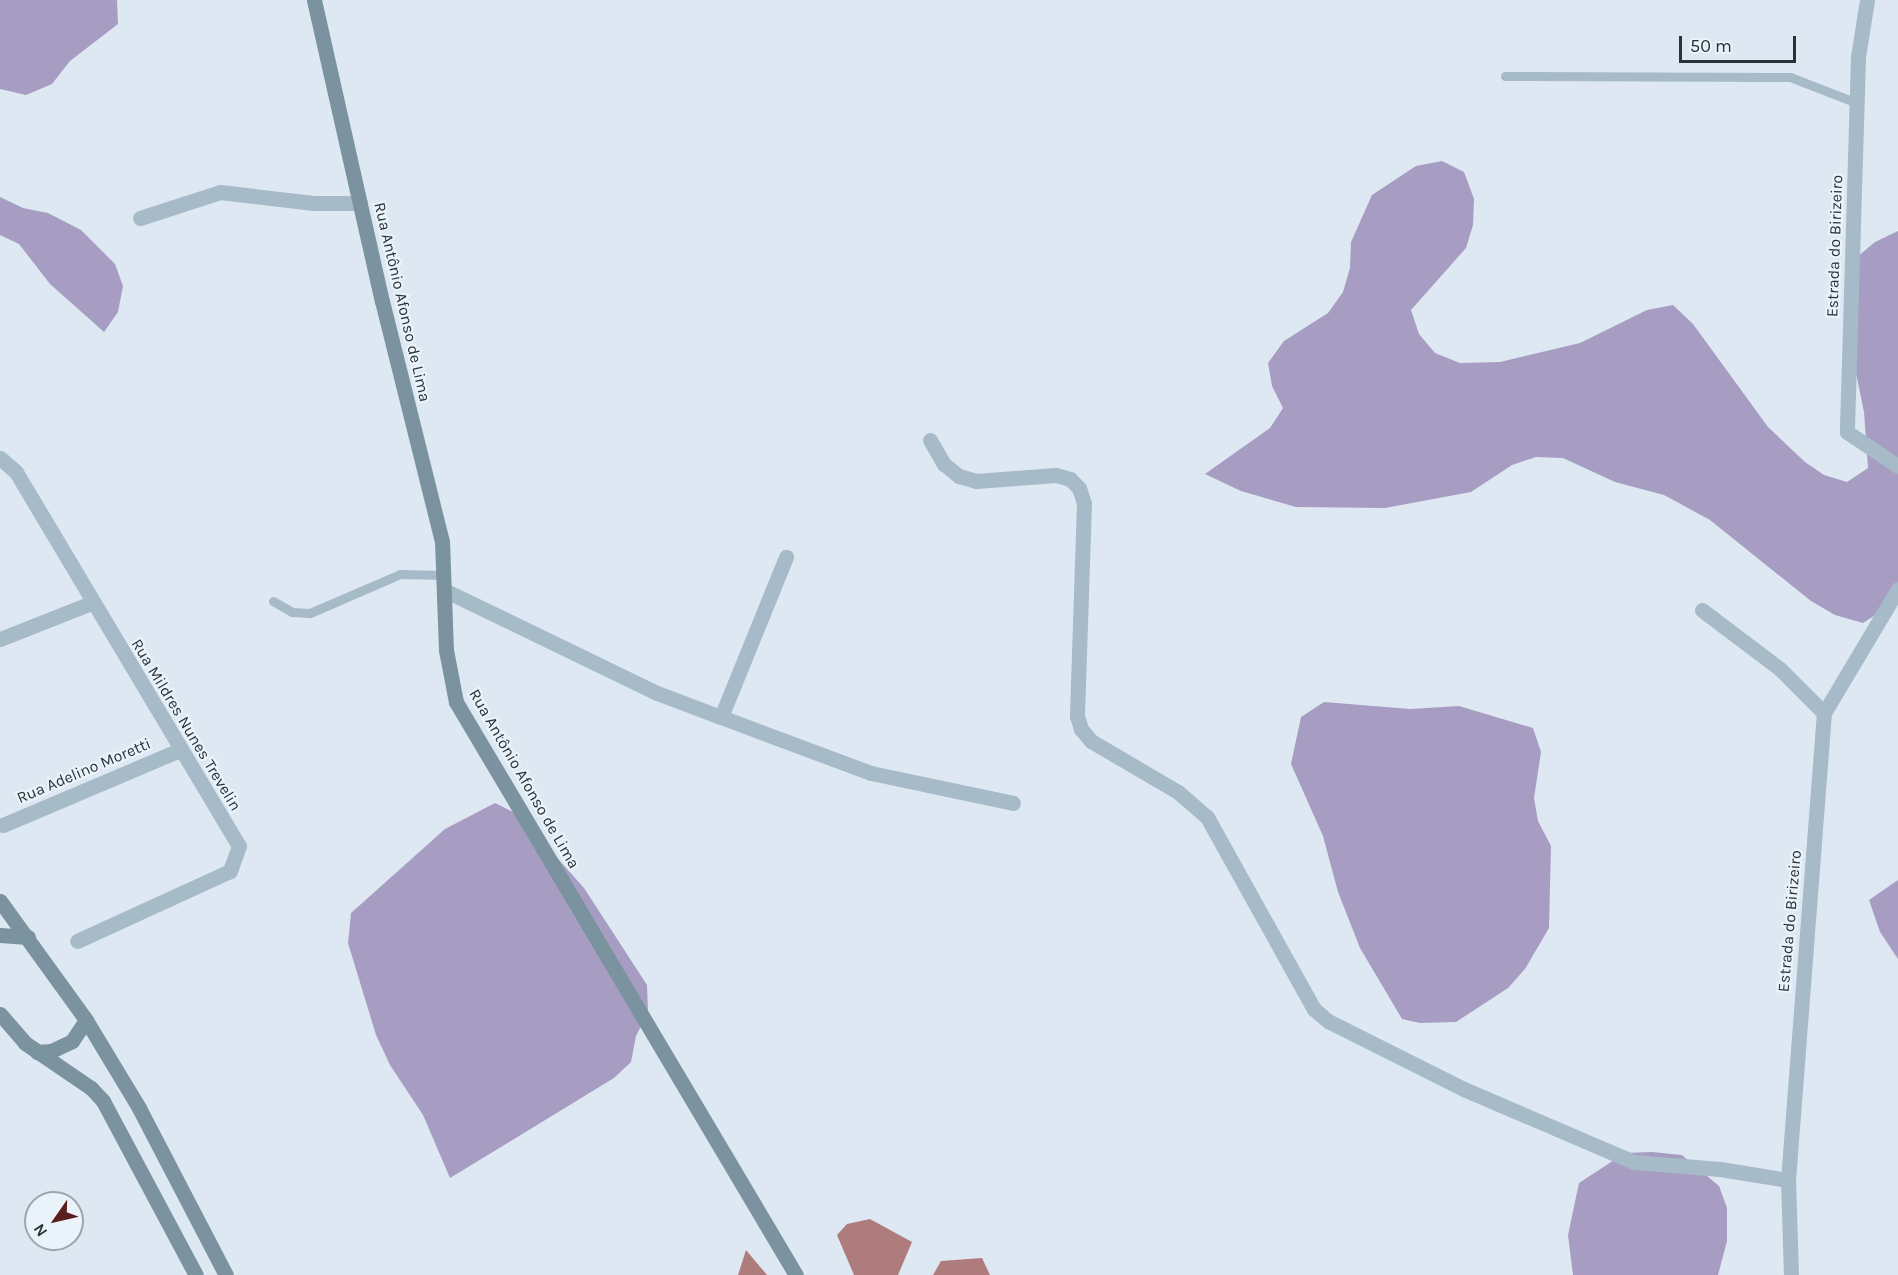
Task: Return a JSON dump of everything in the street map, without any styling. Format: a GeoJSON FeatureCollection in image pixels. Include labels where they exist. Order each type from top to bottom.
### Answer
{"type":"FeatureCollection","features":[{"type":"Feature","properties":{"kind":"main road","name":"Rua Antônio Afonso de Lima"},"geometry":{"type":"LineString","coordinates":[[314,0],[360,203],[442,541],[446,650],[456,702],[796,1275]]}},
{"type":"Feature","properties":{"kind":"main road"},"geometry":{"type":"LineString","coordinates":[[0,901],[86,1020],[139,1108],[226,1275]]}},
{"type":"Feature","properties":{"kind":"main road"},"geometry":{"type":"LineString","coordinates":[[0,935],[28,937]]}},
{"type":"Feature","properties":{"kind":"main road"},"geometry":{"type":"LineString","coordinates":[[0,1014],[37,1052],[91,1088],[103,1101],[196,1275]]}},
{"type":"Feature","properties":{"kind":"main road"},"geometry":{"type":"LineString","coordinates":[[37,1052],[51,1051],[72,1041],[86,1020]]}},
{"type":"Feature","properties":{"kind":"street","name":"Estrada do Birizeiro"},"geometry":{"type":"LineString","coordinates":[[1867,0],[1858,57],[1847,432],[1898,466]]}},
{"type":"Feature","properties":{"kind":"street"},"geometry":{"type":"LineString","coordinates":[[140,218],[220,192],[313,203],[360,203]]}},
{"type":"Feature","properties":{"kind":"street"},"geometry":{"type":"LineString","coordinates":[[930,440],[944,464],[959,476],[976,481],[1056,475],[1070,478],[1079,488],[1084,503],[1077,716],[1081,729],[1091,741],[1178,792],[1207,817],[1314,1010],[1328,1021],[1466,1090],[1634,1162],[1720,1169],[1788,1180]]}},
{"type":"Feature","properties":{"kind":"street","name":"Rua Mildres Nunes Trevelin"},"geometry":{"type":"LineString","coordinates":[[0,458],[16,472],[91,603],[239,846],[230,871],[77,942]]}},
{"type":"Feature","properties":{"kind":"street"},"geometry":{"type":"LineString","coordinates":[[721,717],[786,557]]}},
{"type":"Feature","properties":{"kind":"street"},"geometry":{"type":"LineString","coordinates":[[444,582],[646,688],[871,773],[1013,803]]}},
{"type":"Feature","properties":{"kind":"street","name":"Estrada do Birizeiro"},"geometry":{"type":"LineString","coordinates":[[1791,1275],[1788,1180],[1824,713],[1898,589]]}},
{"type":"Feature","properties":{"kind":"street"},"geometry":{"type":"LineString","coordinates":[[0,639],[91,603]]}},
{"type":"Feature","properties":{"kind":"street"},"geometry":{"type":"LineString","coordinates":[[1702,610],[1780,669],[1824,713]]}},
{"type":"Feature","properties":{"kind":"street","name":"Rua Adelino Moretti"},"geometry":{"type":"LineString","coordinates":[[3,825],[180,750]]}},
{"type":"Feature","properties":{"kind":"lane"},"geometry":{"type":"LineString","coordinates":[[1505,76],[1790,77],[1857,103]]}},
{"type":"Feature","properties":{"kind":"lane"},"geometry":{"type":"LineString","coordinates":[[273,601],[292,612],[310,613],[400,574],[444,582]]}},
{"type":"Feature","properties":{"kind":"shaded area"},"geometry":{"type":"Polygon","coordinates":[[[0,0],[117,0],[118,24],[70,61],[52,84],[26,95],[0,89],[0,0]]]}},
{"type":"Feature","properties":{"kind":"shaded area"},"geometry":{"type":"Polygon","coordinates":[[[1442,161],[1464,172],[1474,199],[1473,225],[1466,248],[1411,310],[1419,334],[1435,353],[1460,363],[1500,362],[1580,343],[1647,310],[1673,305],[1693,324],[1768,427],[1805,462],[1824,475],[1847,482],[1868,468],[1864,412],[1854,363],[1856,258],[1875,242],[1898,231],[1898,593],[1883,610],[1863,623],[1835,615],[1811,601],[1710,520],[1664,495],[1615,482],[1563,458],[1536,457],[1512,465],[1471,492],[1385,508],[1296,507],[1241,491],[1205,474],[1270,428],[1283,408],[1272,386],[1268,363],[1284,341],[1328,313],[1343,292],[1350,268],[1351,242],[1372,195],[1416,166],[1442,161]]]}},
{"type":"Feature","properties":{"kind":"shaded area"},"geometry":{"type":"Polygon","coordinates":[[[0,197],[23,208],[48,213],[81,230],[115,264],[123,286],[118,312],[104,332],[50,284],[19,244],[0,235],[0,197]]]}},
{"type":"Feature","properties":{"kind":"shaded area"},"geometry":{"type":"Polygon","coordinates":[[[1324,702],[1410,709],[1459,706],[1533,728],[1541,752],[1534,798],[1538,821],[1551,846],[1549,928],[1525,969],[1508,988],[1456,1022],[1420,1023],[1402,1019],[1360,948],[1338,892],[1323,836],[1291,764],[1301,717],[1324,702]]]}},
{"type":"Feature","properties":{"kind":"shaded area"},"geometry":{"type":"Polygon","coordinates":[[[495,803],[519,815],[584,888],[647,985],[648,1012],[636,1036],[631,1062],[614,1078],[450,1178],[423,1115],[390,1065],[376,1035],[348,943],[351,913],[445,829],[495,803]]]}},
{"type":"Feature","properties":{"kind":"shaded area"},"geometry":{"type":"Polygon","coordinates":[[[1898,880],[1898,959],[1880,932],[1869,900],[1898,880]]]}},
{"type":"Feature","properties":{"kind":"shaded area"},"geometry":{"type":"Polygon","coordinates":[[[1652,1152],[1682,1155],[1719,1186],[1727,1208],[1727,1241],[1718,1275],[1573,1275],[1568,1235],[1579,1183],[1625,1153],[1652,1152]]]}},
{"type":"Feature","properties":{"kind":"shaded area"},"geometry":{"type":"Polygon","coordinates":[[[870,1219],[912,1242],[898,1275],[854,1275],[837,1235],[847,1224],[870,1219]]]}},
{"type":"Feature","properties":{"kind":"shaded area"},"geometry":{"type":"Polygon","coordinates":[[[746,1250],[767,1275],[738,1275],[746,1250]]]}},
{"type":"Feature","properties":{"kind":"shaded area"},"geometry":{"type":"Polygon","coordinates":[[[982,1258],[990,1275],[933,1275],[941,1261],[982,1258]]]}}]}
